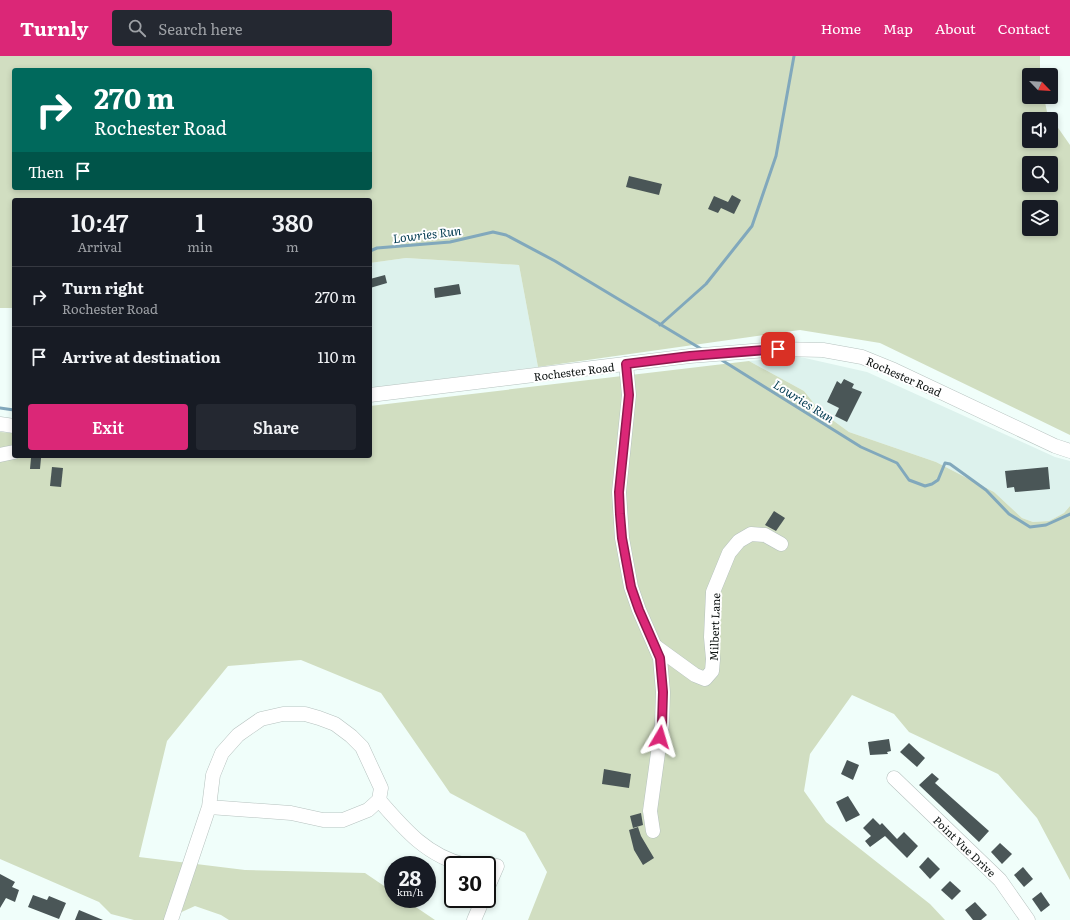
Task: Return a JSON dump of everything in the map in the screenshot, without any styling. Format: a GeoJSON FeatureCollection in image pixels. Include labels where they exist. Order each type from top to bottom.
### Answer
{"type":"FeatureCollection","features":[{"type":"Feature","properties":{"kind":"street","name":"Rochester Road"},"geometry":{"type":"LineString","coordinates":[[372,395],[732,352],[778,349],[823,350],[862,357],[894,370],[1055,446],[1070,451]]}},
{"type":"Feature","properties":{"kind":"street","name":"Milbert Lane"},"geometry":{"type":"LineString","coordinates":[[626,364],[629,395],[619,492],[622,538],[631,587],[660,658],[663,692],[662,724],[650,811],[653,831]]}},
{"type":"Feature","properties":{"kind":"street"},"geometry":{"type":"LineString","coordinates":[[0,424],[12,426]]}},
{"type":"Feature","properties":{"kind":"street"},"geometry":{"type":"LineString","coordinates":[[0,455],[12,452]]}},
{"type":"Feature","properties":{"kind":"street","name":"Milbert Lane"},"geometry":{"type":"LineString","coordinates":[[655,646],[695,676],[705,679],[712,671],[713,659],[711,637],[713,592],[729,553],[739,541],[751,534],[765,535],[781,544]]}},
{"type":"Feature","properties":{"kind":"street"},"geometry":{"type":"LineString","coordinates":[[171,920],[209,807],[213,775],[222,753],[238,735],[261,719],[283,714],[305,714],[335,724],[351,736],[362,747],[381,788],[379,800],[368,810],[344,820],[323,820],[291,813],[209,807]]}},
{"type":"Feature","properties":{"kind":"street","name":"Point Vue Drive"},"geometry":{"type":"LineString","coordinates":[[894,778],[1000,880],[1017,901],[1028,920]]}},
{"type":"Feature","properties":{"kind":"street"},"geometry":{"type":"LineString","coordinates":[[379,800],[400,825],[417,841],[435,854],[444,858]]}},
{"type":"Feature","properties":{"kind":"street"},"geometry":{"type":"LineString","coordinates":[[474,920],[479,908]]}},
{"type":"Feature","properties":{"kind":"shaded area"},"geometry":{"type":"Polygon","coordinates":[[[406,258],[519,265],[538,367],[372,388],[372,263],[406,258]]]}},
{"type":"Feature","properties":{"kind":"shaded area"},"geometry":{"type":"Polygon","coordinates":[[[796,356],[867,372],[1055,457],[1070,461],[1070,506],[1064,513],[1049,521],[1033,522],[1022,518],[994,492],[936,462],[849,432],[820,411],[804,391],[749,361],[796,356]]]}},
{"type":"Feature","properties":{"kind":"green space"},"geometry":{"type":"Polygon","coordinates":[[[0,56],[1040,56],[1040,68],[1022,68],[1022,104],[1045,104],[1047,112],[1022,112],[1022,148],[1058,148],[1058,128],[1070,145],[1070,435],[880,343],[800,330],[538,367],[519,265],[406,258],[372,263],[372,198],[12,198],[12,308],[0,308],[0,56]]]}},
{"type":"Feature","properties":{"kind":"green space"},"geometry":{"type":"Polygon","coordinates":[[[749,361],[804,391],[820,411],[849,432],[936,462],[994,492],[1022,518],[1033,522],[1049,521],[1064,513],[1070,506],[1070,880],[1037,818],[998,774],[909,732],[894,714],[852,695],[810,754],[804,791],[826,822],[930,904],[945,920],[528,920],[547,872],[525,833],[450,793],[381,693],[301,660],[228,666],[167,741],[139,857],[245,870],[365,873],[384,886],[384,908],[417,908],[435,920],[229,920],[221,915],[195,906],[164,920],[134,920],[111,914],[99,902],[0,859],[0,432],[12,433],[12,458],[372,458],[372,406],[749,361]]]}},
{"type":"Feature","properties":{"kind":"building"},"geometry":{"type":"Polygon","coordinates":[[[629,176],[662,184],[659,195],[626,187],[629,176]]]}},
{"type":"Feature","properties":{"kind":"building"},"geometry":{"type":"Polygon","coordinates":[[[732,195],[741,200],[734,214],[721,208],[718,213],[708,209],[714,196],[728,202],[732,195]]]}},
{"type":"Feature","properties":{"kind":"building"},"geometry":{"type":"Polygon","coordinates":[[[385,275],[387,283],[372,287],[372,278],[385,275]]]}},
{"type":"Feature","properties":{"kind":"building"},"geometry":{"type":"Polygon","coordinates":[[[459,284],[461,294],[435,298],[434,288],[459,284]]]}},
{"type":"Feature","properties":{"kind":"building"},"geometry":{"type":"Polygon","coordinates":[[[844,379],[854,384],[852,388],[862,392],[847,422],[835,416],[839,408],[827,402],[837,381],[841,384],[844,379]]]}},
{"type":"Feature","properties":{"kind":"building"},"geometry":{"type":"Polygon","coordinates":[[[31,458],[41,458],[40,469],[30,469],[31,458]]]}},
{"type":"Feature","properties":{"kind":"building"},"geometry":{"type":"Polygon","coordinates":[[[52,467],[63,468],[61,487],[50,486],[52,467]]]}},
{"type":"Feature","properties":{"kind":"building"},"geometry":{"type":"Polygon","coordinates":[[[1048,467],[1050,489],[1015,492],[1014,487],[1007,488],[1005,471],[1048,467]]]}},
{"type":"Feature","properties":{"kind":"building"},"geometry":{"type":"Polygon","coordinates":[[[774,511],[785,518],[776,531],[765,525],[774,511]]]}},
{"type":"Feature","properties":{"kind":"building"},"geometry":{"type":"Polygon","coordinates":[[[889,739],[891,751],[887,752],[888,754],[870,755],[868,742],[889,739]]]}},
{"type":"Feature","properties":{"kind":"building"},"geometry":{"type":"Polygon","coordinates":[[[909,743],[925,758],[917,767],[900,752],[909,743]]]}},
{"type":"Feature","properties":{"kind":"building"},"geometry":{"type":"Polygon","coordinates":[[[847,760],[859,765],[853,780],[841,774],[847,760]]]}},
{"type":"Feature","properties":{"kind":"building"},"geometry":{"type":"Polygon","coordinates":[[[604,769],[631,774],[629,788],[602,784],[604,769]]]}},
{"type":"Feature","properties":{"kind":"building"},"geometry":{"type":"Polygon","coordinates":[[[932,773],[939,779],[935,783],[989,831],[979,842],[919,785],[932,773]]]}},
{"type":"Feature","properties":{"kind":"building"},"geometry":{"type":"Polygon","coordinates":[[[848,796],[860,815],[846,822],[836,802],[848,796]]]}},
{"type":"Feature","properties":{"kind":"building"},"geometry":{"type":"Polygon","coordinates":[[[641,813],[643,825],[633,828],[630,816],[641,813]]]}},
{"type":"Feature","properties":{"kind":"building"},"geometry":{"type":"Polygon","coordinates":[[[873,818],[880,825],[882,823],[897,839],[904,832],[918,846],[907,858],[885,836],[870,847],[865,841],[871,836],[863,828],[873,818]]]}},
{"type":"Feature","properties":{"kind":"building"},"geometry":{"type":"Polygon","coordinates":[[[638,827],[641,836],[654,858],[643,865],[634,850],[629,830],[638,827]]]}},
{"type":"Feature","properties":{"kind":"building"},"geometry":{"type":"Polygon","coordinates":[[[1000,843],[1012,854],[1002,864],[991,852],[1000,843]]]}},
{"type":"Feature","properties":{"kind":"building"},"geometry":{"type":"Polygon","coordinates":[[[928,857],[940,869],[930,879],[919,867],[928,857]]]}},
{"type":"Feature","properties":{"kind":"building"},"geometry":{"type":"Polygon","coordinates":[[[1023,867],[1033,879],[1024,887],[1014,875],[1023,867]]]}},
{"type":"Feature","properties":{"kind":"building"},"geometry":{"type":"Polygon","coordinates":[[[0,874],[15,882],[12,887],[19,890],[15,902],[6,898],[0,908],[0,874]]]}},
{"type":"Feature","properties":{"kind":"building"},"geometry":{"type":"Polygon","coordinates":[[[950,881],[961,891],[952,900],[941,890],[950,881]]]}},
{"type":"Feature","properties":{"kind":"building"},"geometry":{"type":"Polygon","coordinates":[[[1041,892],[1050,905],[1041,912],[1032,899],[1041,892]]]}},
{"type":"Feature","properties":{"kind":"building"},"geometry":{"type":"Polygon","coordinates":[[[33,895],[47,900],[49,896],[66,903],[59,919],[28,907],[33,895]]]}},
{"type":"Feature","properties":{"kind":"building"},"geometry":{"type":"Polygon","coordinates":[[[975,902],[987,915],[981,920],[973,920],[965,910],[975,902]]]}},
{"type":"Feature","properties":{"kind":"building"},"geometry":{"type":"Polygon","coordinates":[[[79,910],[103,920],[75,920],[79,910]]]}},
{"type":"Feature","properties":{"kind":"waterway"},"geometry":{"type":"LineString","coordinates":[[660,325],[706,284],[752,226],[776,156],[794,56]]}},
{"type":"Feature","properties":{"kind":"waterway","name":"Lowries Run"},"geometry":{"type":"LineString","coordinates":[[372,250],[377,248],[450,242],[493,232],[506,235],[555,261],[703,350]]}},
{"type":"Feature","properties":{"kind":"waterway","name":"Lowries Run"},"geometry":{"type":"LineString","coordinates":[[720,359],[861,447],[897,463],[909,480],[925,486],[932,484],[938,480],[945,463],[950,464],[986,490],[1009,514],[1030,527],[1046,525],[1070,514]]}},
{"type":"Feature","properties":{"kind":"waterway","name":"Lowries Run"},"geometry":{"type":"LineString","coordinates":[[0,408],[12,410]]}},
{"type":"Feature","properties":{"kind":"route"},"geometry":{"type":"LineString","coordinates":[[660,737],[663,692],[660,658],[639,610],[631,587],[622,538],[619,492],[629,395],[626,364],[690,356],[778,349]]}}]}
